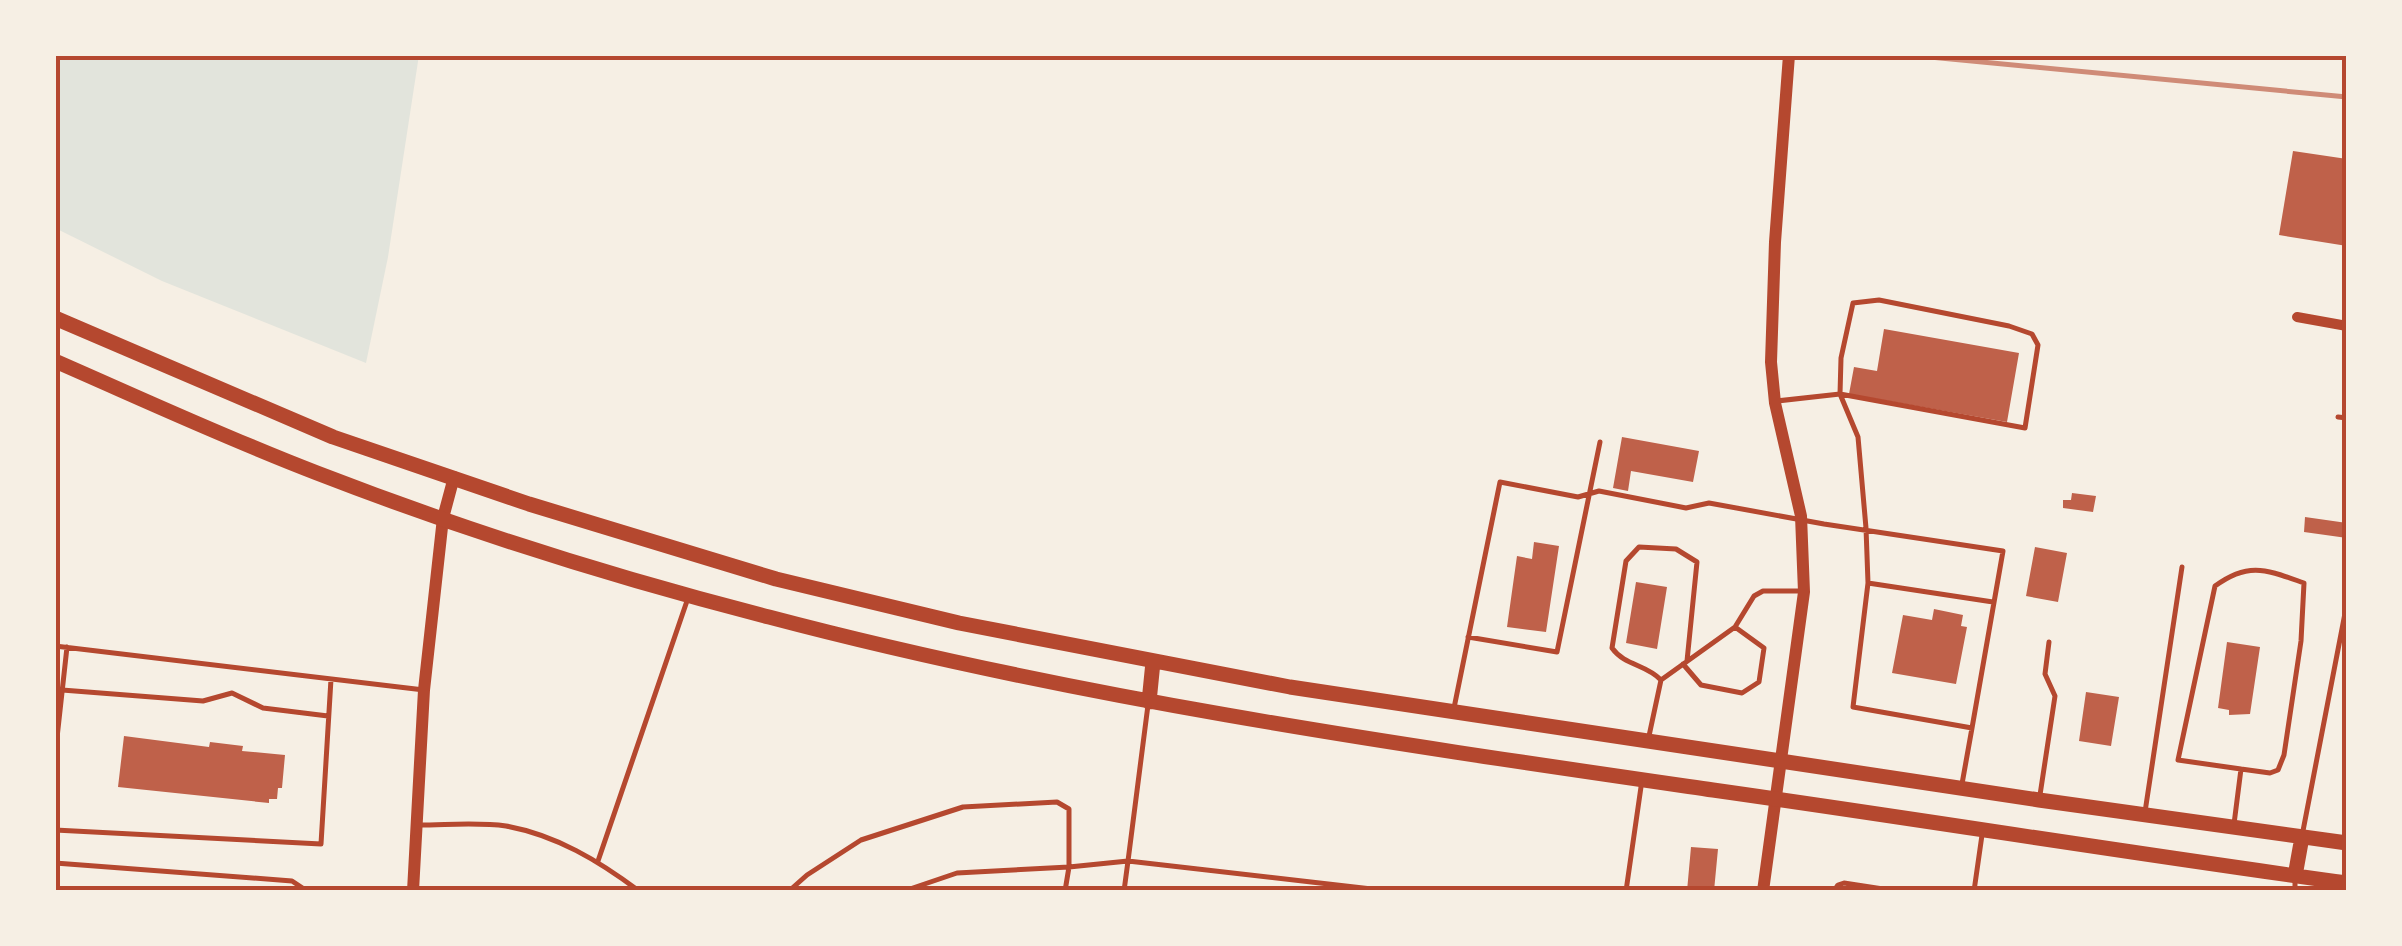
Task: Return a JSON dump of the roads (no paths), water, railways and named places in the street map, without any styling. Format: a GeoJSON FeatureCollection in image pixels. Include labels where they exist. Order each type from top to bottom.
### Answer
{"type":"FeatureCollection","features":[{"type":"Feature","properties":{"kind":"main road"},"geometry":{"type":"LineString","coordinates":[[55,318],[334,437],[580,520],[776,578],[959,623],[1153,662],[1453,712],[2347,843]]}},
{"type":"Feature","properties":{"kind":"main road"},"geometry":{"type":"LineString","coordinates":[[55,362],[320,474],[443,518],[689,595],[950,662],[1292,728],[1774,799],[2295,883],[2347,882]]}},
{"type":"Feature","properties":{"kind":"main road"},"geometry":{"type":"LineString","coordinates":[[1149,702],[1153,662]]}},
{"type":"Feature","properties":{"kind":"main road"},"geometry":{"type":"LineString","coordinates":[[2295,883],[2302,837]]}},
{"type":"Feature","properties":{"kind":"street"},"geometry":{"type":"LineString","coordinates":[[1763,891],[1804,592],[1802,520],[1774,401],[1770,316],[1789,55]]}},
{"type":"Feature","properties":{"kind":"street"},"geometry":{"type":"LineString","coordinates":[[2297,316],[2347,326]]}},
{"type":"Feature","properties":{"kind":"street"},"geometry":{"type":"LineString","coordinates":[[413,891],[424,690],[443,518],[454,477]]}},
{"type":"Feature","properties":{"kind":"lane"},"geometry":{"type":"LineString","coordinates":[[1774,401],[1840,394],[2025,428],[2038,345],[2032,334],[1879,300],[1853,303],[1841,358],[1840,394],[1858,437],[1868,583],[1853,707],[1972,728]]}},
{"type":"Feature","properties":{"kind":"lane"},"geometry":{"type":"LineString","coordinates":[[2338,417],[2347,418]]}},
{"type":"Feature","properties":{"kind":"lane"},"geometry":{"type":"LineString","coordinates":[[1468,637],[1557,652],[1600,442]]}},
{"type":"Feature","properties":{"kind":"lane"},"geometry":{"type":"LineString","coordinates":[[1453,712],[1500,482],[1578,497],[1599,491],[1686,508],[1709,502],[2003,551],[1962,788]]}},
{"type":"Feature","properties":{"kind":"lane"},"geometry":{"type":"LineString","coordinates":[[1661,680],[1651,669],[1621,660],[1612,648],[1626,562],[1639,547],[1676,549],[1697,562],[1685,662],[1701,685],[1736,694],[1752,689],[1762,677],[1764,648],[1736,627]]}},
{"type":"Feature","properties":{"kind":"lane"},"geometry":{"type":"LineString","coordinates":[[2144,815],[2182,567]]}},
{"type":"Feature","properties":{"kind":"lane"},"geometry":{"type":"LineString","coordinates":[[2253,569],[2304,582],[2302,622],[2284,755],[2278,770],[2270,774],[2241,769],[2178,760],[2182,726],[2215,586],[2233,572],[2253,569]]}},
{"type":"Feature","properties":{"kind":"lane"},"geometry":{"type":"LineString","coordinates":[[1868,583],[1993,602]]}},
{"type":"Feature","properties":{"kind":"lane"},"geometry":{"type":"LineString","coordinates":[[1648,741],[1661,680],[1736,627],[1754,596],[1763,591],[1804,592]]}},
{"type":"Feature","properties":{"kind":"lane"},"geometry":{"type":"LineString","coordinates":[[598,861],[689,595]]}},
{"type":"Feature","properties":{"kind":"lane"},"geometry":{"type":"LineString","coordinates":[[2302,837],[2347,603]]}},
{"type":"Feature","properties":{"kind":"lane"},"geometry":{"type":"LineString","coordinates":[[2039,800],[2055,696],[2045,674],[2048,642]]}},
{"type":"Feature","properties":{"kind":"lane"},"geometry":{"type":"LineString","coordinates":[[55,646],[424,690]]}},
{"type":"Feature","properties":{"kind":"lane"},"geometry":{"type":"LineString","coordinates":[[55,756],[67,648]]}},
{"type":"Feature","properties":{"kind":"lane"},"geometry":{"type":"LineString","coordinates":[[55,830],[321,844],[330,679]]}},
{"type":"Feature","properties":{"kind":"lane"},"geometry":{"type":"LineString","coordinates":[[62,690],[202,701],[232,694],[262,708],[328,716]]}},
{"type":"Feature","properties":{"kind":"lane"},"geometry":{"type":"LineString","coordinates":[[1124,891],[1149,702]]}},
{"type":"Feature","properties":{"kind":"lane"},"geometry":{"type":"LineString","coordinates":[[2233,827],[2241,769]]}},
{"type":"Feature","properties":{"kind":"lane"},"geometry":{"type":"LineString","coordinates":[[1626,891],[1642,780]]}},
{"type":"Feature","properties":{"kind":"lane"},"geometry":{"type":"LineString","coordinates":[[789,891],[860,840],[964,807],[1057,802],[1069,809],[1065,891]]}},
{"type":"Feature","properties":{"kind":"lane"},"geometry":{"type":"LineString","coordinates":[[416,824],[506,826],[570,846],[639,891]]}},
{"type":"Feature","properties":{"kind":"lane"},"geometry":{"type":"LineString","coordinates":[[1974,891],[1982,832]]}},
{"type":"Feature","properties":{"kind":"lane"},"geometry":{"type":"LineString","coordinates":[[904,891],[957,873],[1128,860],[1389,891]]}},
{"type":"Feature","properties":{"kind":"lane"},"geometry":{"type":"LineString","coordinates":[[55,863],[292,881],[307,891]]}},
{"type":"Feature","properties":{"kind":"lane"},"geometry":{"type":"LineString","coordinates":[[1834,891],[1844,883],[1896,891]]}},
{"type":"Feature","properties":{"kind":"railway"},"geometry":{"type":"LineString","coordinates":[[1909,55],[2347,97]]}}]}
